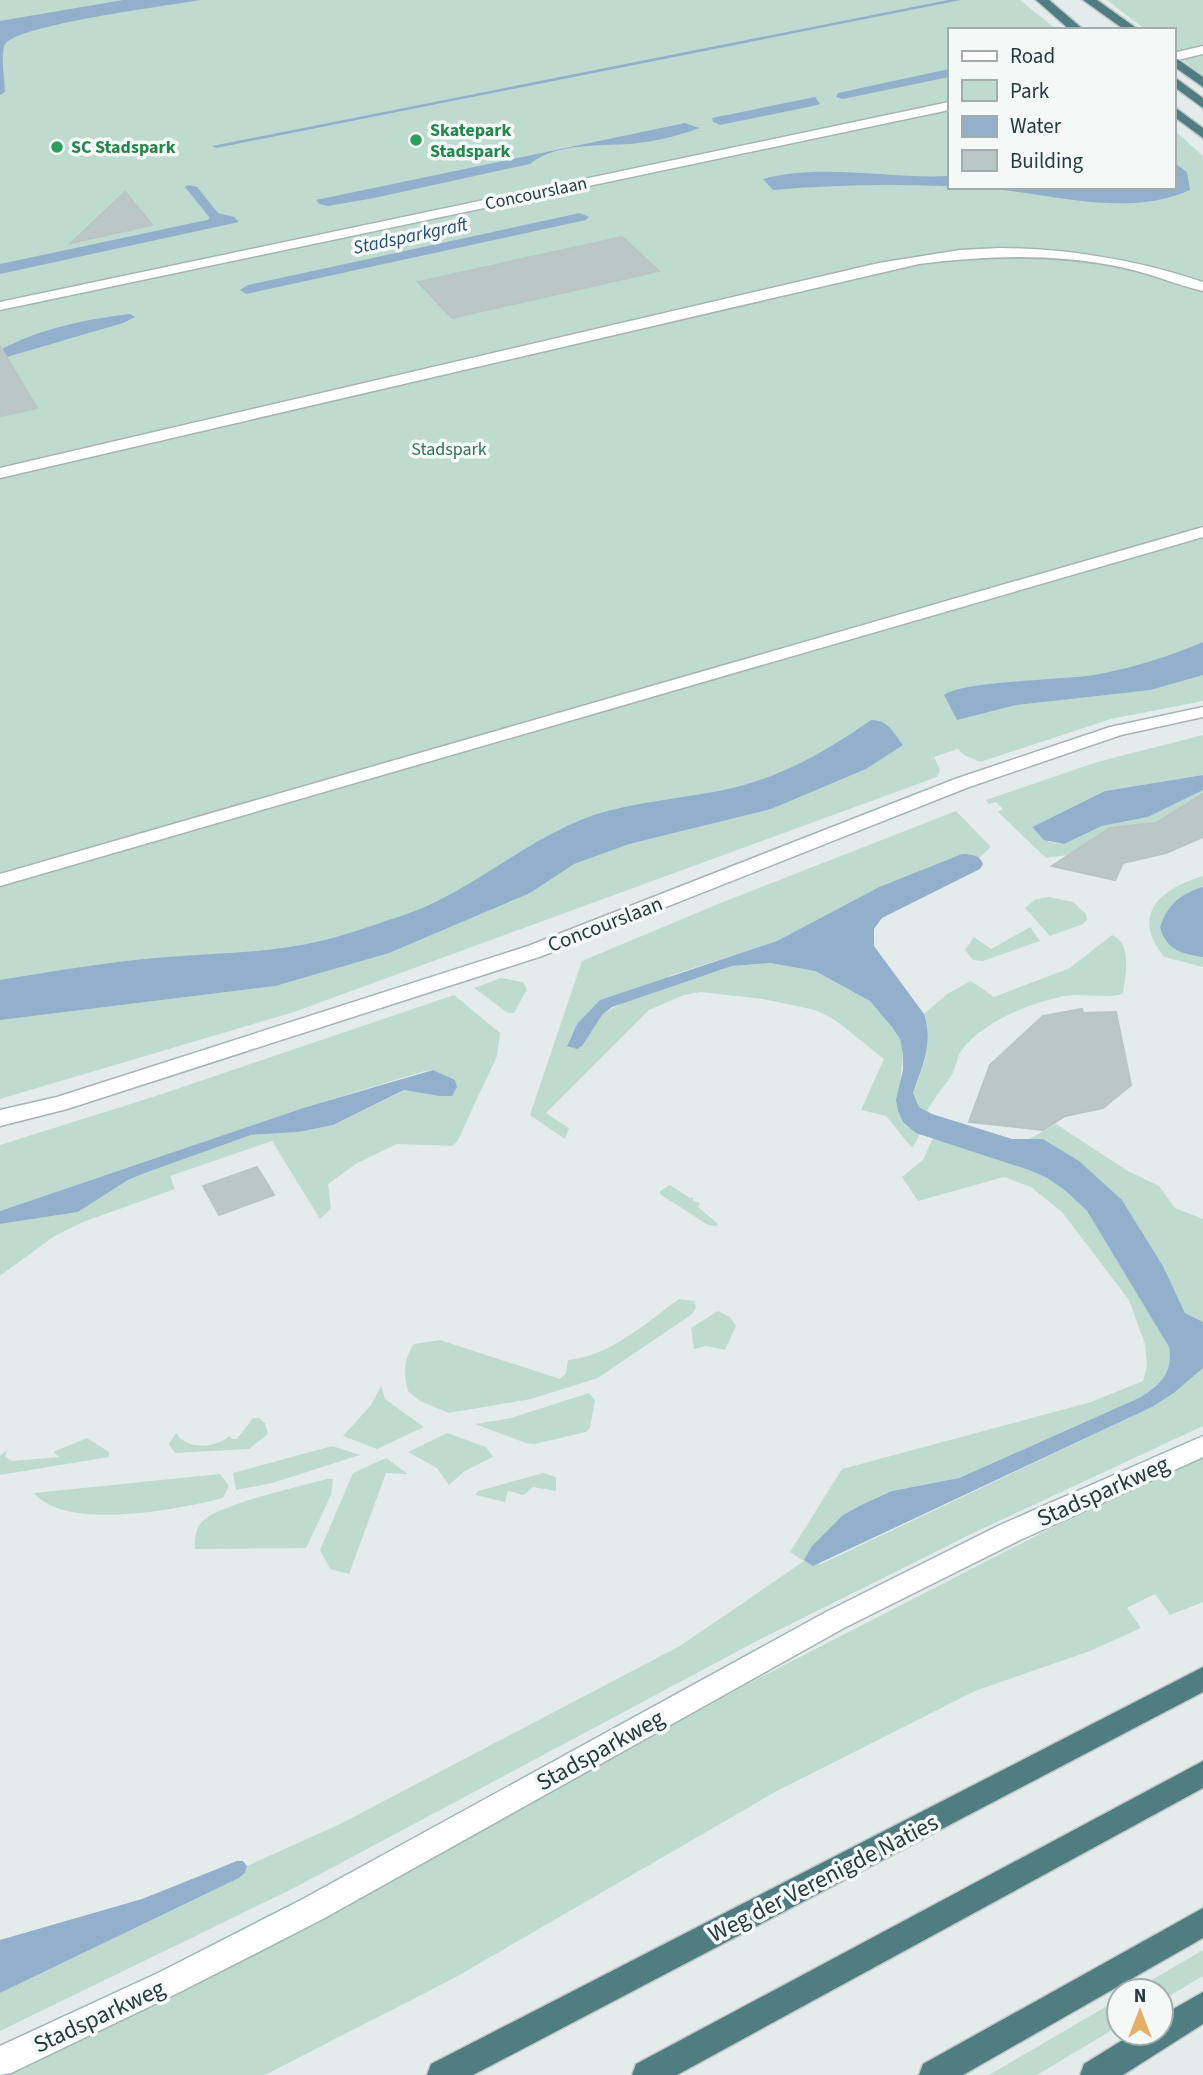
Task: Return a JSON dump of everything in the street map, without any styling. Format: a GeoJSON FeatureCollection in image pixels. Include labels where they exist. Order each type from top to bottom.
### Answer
{"type":"FeatureCollection","features":[{"type":"Feature","properties":{"kind":"highway"},"geometry":{"type":"LineString","coordinates":[[1042,0],[1076,28]]}},
{"type":"Feature","properties":{"kind":"highway"},"geometry":{"type":"LineString","coordinates":[[1075,0],[1109,28]]}},
{"type":"Feature","properties":{"kind":"highway"},"geometry":{"type":"LineString","coordinates":[[1089,0],[1130,28]]}},
{"type":"Feature","properties":{"kind":"highway"},"geometry":{"type":"LineString","coordinates":[[1175,60],[1201,82]]}},
{"type":"Feature","properties":{"kind":"highway"},"geometry":{"type":"LineString","coordinates":[[1176,82],[1203,104]]}},
{"type":"Feature","properties":{"kind":"highway"},"geometry":{"type":"LineString","coordinates":[[1175,112],[1203,134]]}},
{"type":"Feature","properties":{"kind":"highway","name":"Weg der Verenigde Naties"},"geometry":{"type":"LineString","coordinates":[[442,2075],[1203,1679]]}},
{"type":"Feature","properties":{"kind":"highway"},"geometry":{"type":"LineString","coordinates":[[647,2075],[1203,1774]]}},
{"type":"Feature","properties":{"kind":"highway"},"geometry":{"type":"LineString","coordinates":[[934,2075],[1203,1922]]}},
{"type":"Feature","properties":{"kind":"highway"},"geometry":{"type":"LineString","coordinates":[[1096,2075],[1203,2007]]}},
{"type":"Feature","properties":{"kind":"street"},"geometry":{"type":"LineString","coordinates":[[1175,57],[1203,50]]}},
{"type":"Feature","properties":{"kind":"street","name":"Concourslaan"},"geometry":{"type":"LineString","coordinates":[[0,306],[948,106]]}},
{"type":"Feature","properties":{"kind":"street"},"geometry":{"type":"LineString","coordinates":[[0,473],[853,272],[937,256],[999,252],[1064,255],[1128,265],[1203,287]]}},
{"type":"Feature","properties":{"kind":"street"},"geometry":{"type":"LineString","coordinates":[[0,880],[1203,532]]}},
{"type":"Feature","properties":{"kind":"street","name":"Concourslaan"},"geometry":{"type":"LineString","coordinates":[[0,1118],[59,1104],[535,951],[962,783],[1116,731],[1203,712]]}},
{"type":"Feature","properties":{"kind":"street","name":"Stadsparkweg"},"geometry":{"type":"LineString","coordinates":[[0,2062],[170,1982],[311,1910],[835,1620],[1009,1533],[1203,1446]]}},
{"type":"Feature","properties":{"kind":"green space","name":"Stadspark"},"geometry":{"type":"Polygon","coordinates":[[[0,0],[1020,0],[1055,28],[948,28],[948,189],[1175,189],[1175,131],[1203,156],[1203,667],[1131,692],[1151,690],[1203,675],[1203,701],[1111,719],[980,762],[964,755],[958,749],[934,757],[940,770],[937,777],[294,1012],[0,1099],[0,0]]]}},
{"type":"Feature","properties":{"kind":"green space"},"geometry":{"type":"Polygon","coordinates":[[[1107,0],[1203,0],[1203,76],[1175,54],[1175,28],[1143,28],[1107,0]]]}},
{"type":"Feature","properties":{"kind":"green space"},"geometry":{"type":"Polygon","coordinates":[[[1203,735],[1203,775],[1105,791],[1032,827],[1049,842],[1064,844],[1102,826],[1148,817],[1203,790],[1203,795],[1156,823],[1110,828],[1068,855],[1046,858],[998,812],[1003,809],[996,802],[989,804],[986,800],[1097,762],[1203,735]]]}},
{"type":"Feature","properties":{"kind":"green space"},"geometry":{"type":"Polygon","coordinates":[[[956,811],[991,847],[979,858],[973,854],[962,854],[879,887],[777,941],[672,975],[577,1024],[567,1045],[594,1025],[602,1015],[623,1002],[732,966],[770,963],[815,971],[870,1001],[886,1017],[900,1039],[903,1054],[900,1084],[916,1133],[920,1134],[912,1148],[886,1116],[861,1110],[884,1059],[835,1020],[815,1010],[763,999],[701,992],[684,995],[649,1010],[546,1113],[569,1128],[565,1139],[530,1115],[582,961],[718,904],[956,811]]]}},
{"type":"Feature","properties":{"kind":"green space"},"geometry":{"type":"Polygon","coordinates":[[[1203,876],[1203,967],[1164,957],[1154,942],[1150,916],[1163,896],[1188,881],[1203,876]]]}},
{"type":"Feature","properties":{"kind":"green space"},"geometry":{"type":"Polygon","coordinates":[[[1049,897],[1073,902],[1086,914],[1087,920],[1050,936],[1025,908],[1036,899],[1049,897]]]}},
{"type":"Feature","properties":{"kind":"green space"},"geometry":{"type":"Polygon","coordinates":[[[1030,927],[1040,941],[983,961],[973,960],[965,950],[974,937],[991,949],[1030,927]]]}},
{"type":"Feature","properties":{"kind":"green space"},"geometry":{"type":"Polygon","coordinates":[[[1112,935],[1119,939],[1125,953],[1123,994],[1064,996],[1023,1008],[997,1021],[964,1047],[951,1076],[927,1111],[919,1107],[913,1093],[928,1044],[924,1014],[947,994],[971,981],[994,997],[1070,968],[1112,935]]]}},
{"type":"Feature","properties":{"kind":"green space"},"geometry":{"type":"Polygon","coordinates":[[[501,978],[523,982],[527,989],[514,1013],[508,1013],[474,988],[501,978]]]}},
{"type":"Feature","properties":{"kind":"green space"},"geometry":{"type":"Polygon","coordinates":[[[454,995],[500,1033],[497,1056],[453,1146],[397,1144],[357,1163],[328,1184],[331,1209],[320,1219],[272,1141],[170,1176],[175,1189],[83,1222],[53,1237],[0,1276],[0,1224],[78,1212],[128,1180],[145,1173],[251,1135],[299,1132],[333,1125],[405,1090],[446,1096],[433,1070],[425,1071],[303,1108],[0,1211],[0,1145],[159,1095],[454,995]]]}},
{"type":"Feature","properties":{"kind":"green space"},"geometry":{"type":"Polygon","coordinates":[[[1056,1124],[1126,1170],[1159,1186],[1175,1208],[1203,1219],[1203,1322],[1185,1313],[1163,1266],[1122,1200],[1078,1161],[1043,1139],[1029,1139],[1056,1124]]]}},
{"type":"Feature","properties":{"kind":"green space"},"geometry":{"type":"Polygon","coordinates":[[[933,1138],[1047,1178],[1087,1211],[1169,1347],[1169,1364],[1160,1382],[1141,1397],[959,1478],[892,1491],[843,1515],[819,1565],[1152,1407],[1174,1393],[1203,1368],[1203,1426],[969,1535],[753,1643],[294,1888],[0,2031],[0,1993],[239,1878],[245,1873],[247,1866],[340,1824],[680,1646],[804,1561],[790,1552],[842,1469],[1091,1402],[1143,1381],[1147,1366],[1145,1344],[1129,1300],[1062,1212],[1031,1187],[1004,1177],[918,1201],[902,1177],[923,1160],[933,1138]]]}},
{"type":"Feature","properties":{"kind":"green space"},"geometry":{"type":"Polygon","coordinates":[[[670,1185],[700,1203],[698,1207],[718,1224],[717,1226],[708,1225],[660,1194],[660,1191],[670,1185]]]}},
{"type":"Feature","properties":{"kind":"green space"},"geometry":{"type":"Polygon","coordinates":[[[679,1299],[694,1301],[696,1308],[692,1314],[598,1378],[531,1399],[449,1413],[420,1401],[408,1391],[405,1366],[414,1344],[440,1340],[560,1379],[566,1373],[568,1360],[613,1345],[679,1299]]]}},
{"type":"Feature","properties":{"kind":"green space"},"geometry":{"type":"Polygon","coordinates":[[[718,1311],[730,1317],[736,1326],[725,1350],[706,1346],[694,1349],[691,1328],[718,1311]]]}},
{"type":"Feature","properties":{"kind":"green space"},"geometry":{"type":"Polygon","coordinates":[[[381,1386],[385,1399],[424,1427],[377,1449],[343,1436],[371,1405],[381,1386]]]}},
{"type":"Feature","properties":{"kind":"green space"},"geometry":{"type":"Polygon","coordinates":[[[589,1393],[595,1400],[590,1428],[586,1432],[535,1444],[475,1424],[511,1418],[589,1393]]]}},
{"type":"Feature","properties":{"kind":"green space"},"geometry":{"type":"Polygon","coordinates":[[[253,1418],[259,1418],[265,1423],[268,1434],[249,1449],[175,1453],[169,1444],[176,1433],[181,1439],[201,1446],[216,1443],[229,1436],[237,1439],[253,1418]]]}},
{"type":"Feature","properties":{"kind":"green space"},"geometry":{"type":"Polygon","coordinates":[[[447,1433],[486,1447],[493,1457],[465,1471],[449,1485],[437,1468],[408,1452],[447,1433]]]}},
{"type":"Feature","properties":{"kind":"green space"},"geometry":{"type":"Polygon","coordinates":[[[87,1438],[109,1452],[109,1457],[0,1475],[0,1456],[7,1450],[5,1457],[11,1461],[60,1457],[53,1452],[87,1438]]]}},
{"type":"Feature","properties":{"kind":"green space"},"geometry":{"type":"Polygon","coordinates":[[[332,1446],[360,1455],[272,1483],[236,1490],[233,1473],[332,1446]]]}},
{"type":"Feature","properties":{"kind":"green space"},"geometry":{"type":"Polygon","coordinates":[[[1203,1456],[1203,1602],[1170,1615],[1155,1594],[1127,1608],[1141,1628],[1090,1651],[975,1691],[775,1792],[456,1977],[265,2075],[6,2075],[262,1951],[757,1679],[1104,1501],[1203,1456]]]}},
{"type":"Feature","properties":{"kind":"green space"},"geometry":{"type":"Polygon","coordinates":[[[386,1458],[408,1474],[386,1473],[349,1574],[330,1569],[320,1550],[353,1473],[386,1458]]]}},
{"type":"Feature","properties":{"kind":"green space"},"geometry":{"type":"Polygon","coordinates":[[[543,1473],[556,1477],[556,1491],[533,1487],[524,1495],[508,1491],[505,1502],[475,1495],[478,1491],[543,1473]]]}},
{"type":"Feature","properties":{"kind":"green space"},"geometry":{"type":"Polygon","coordinates":[[[220,1474],[229,1486],[223,1498],[153,1512],[97,1515],[71,1512],[50,1505],[34,1493],[220,1474]]]}},
{"type":"Feature","properties":{"kind":"green space"},"geometry":{"type":"Polygon","coordinates":[[[333,1479],[331,1495],[306,1548],[195,1549],[195,1537],[200,1525],[214,1513],[263,1496],[333,1479]]]}},
{"type":"Feature","properties":{"kind":"green space"},"geometry":{"type":"Polygon","coordinates":[[[1203,1950],[1203,1976],[1175,1993],[1175,1977],[1157,1977],[1203,1950]]]}},
{"type":"Feature","properties":{"kind":"green space"},"geometry":{"type":"Polygon","coordinates":[[[1105,2007],[1105,2034],[1037,2075],[989,2075],[1105,2007]]]}},
{"type":"Feature","properties":{"kind":"water"},"geometry":{"type":"Polygon","coordinates":[[[123,0],[201,0],[65,23],[17,37],[5,44],[5,92],[0,95],[0,21],[123,0]]]}},
{"type":"Feature","properties":{"kind":"water"},"geometry":{"type":"Polygon","coordinates":[[[948,69],[948,77],[843,99],[836,97],[838,93],[948,69]]]}},
{"type":"Feature","properties":{"kind":"water"},"geometry":{"type":"Polygon","coordinates":[[[815,97],[820,104],[720,125],[713,122],[712,118],[815,97]]]}},
{"type":"Feature","properties":{"kind":"water"},"geometry":{"type":"Polygon","coordinates":[[[685,123],[699,128],[647,142],[564,149],[540,157],[530,164],[374,198],[328,206],[319,204],[316,200],[685,123]]]}},
{"type":"Feature","properties":{"kind":"water"},"geometry":{"type":"Polygon","coordinates":[[[1175,163],[1187,172],[1190,190],[1166,198],[1116,203],[984,189],[1175,189],[1175,163]]]}},
{"type":"Feature","properties":{"kind":"water"},"geometry":{"type":"Polygon","coordinates":[[[809,172],[948,176],[948,186],[854,185],[773,190],[763,179],[809,172]]]}},
{"type":"Feature","properties":{"kind":"water"},"geometry":{"type":"Polygon","coordinates":[[[185,187],[197,187],[218,213],[234,217],[239,222],[0,274],[0,264],[207,220],[210,218],[185,187]]]}},
{"type":"Feature","properties":{"kind":"water"},"geometry":{"type":"Polygon","coordinates":[[[580,213],[589,217],[586,220],[246,294],[240,290],[248,285],[580,213]]]}},
{"type":"Feature","properties":{"kind":"water"},"geometry":{"type":"Polygon","coordinates":[[[130,314],[135,317],[123,323],[0,359],[0,350],[30,336],[80,322],[130,314]]]}},
{"type":"Feature","properties":{"kind":"water"},"geometry":{"type":"Polygon","coordinates":[[[1203,642],[1203,675],[1151,690],[1016,705],[957,720],[944,695],[971,687],[1094,675],[1150,661],[1203,642]]]}},
{"type":"Feature","properties":{"kind":"water"},"geometry":{"type":"Polygon","coordinates":[[[871,720],[886,724],[903,745],[866,769],[771,809],[629,844],[574,864],[530,893],[389,953],[275,986],[0,1020],[0,980],[126,961],[283,948],[343,935],[432,904],[569,825],[625,807],[719,791],[760,780],[799,764],[871,720]]]}},
{"type":"Feature","properties":{"kind":"water"},"geometry":{"type":"Polygon","coordinates":[[[1203,775],[1203,790],[1148,817],[1102,826],[1064,844],[1044,840],[1032,827],[1105,791],[1203,775]]]}},
{"type":"Feature","properties":{"kind":"water"},"geometry":{"type":"Polygon","coordinates":[[[962,854],[977,856],[983,864],[980,869],[882,918],[874,929],[874,946],[924,1014],[927,1025],[926,1055],[913,1093],[919,1107],[932,1114],[1012,1139],[1043,1139],[1079,1161],[1122,1200],[1163,1266],[1185,1313],[1203,1322],[1203,1368],[1174,1393],[1152,1407],[813,1566],[804,1560],[812,1546],[843,1515],[861,1505],[892,1491],[959,1478],[1141,1397],[1164,1377],[1169,1364],[1169,1347],[1087,1211],[1066,1191],[1029,1170],[916,1133],[903,1122],[896,1100],[903,1070],[900,1039],[870,1001],[815,971],[770,963],[732,966],[612,1007],[602,1015],[582,1046],[577,1049],[567,1046],[577,1024],[600,1000],[777,941],[879,887],[962,854]]]}},
{"type":"Feature","properties":{"kind":"water"},"geometry":{"type":"Polygon","coordinates":[[[1203,887],[1203,957],[1176,950],[1166,941],[1160,927],[1176,901],[1203,887]]]}},
{"type":"Feature","properties":{"kind":"water"},"geometry":{"type":"Polygon","coordinates":[[[433,1070],[455,1080],[457,1087],[452,1096],[404,1090],[333,1125],[299,1132],[251,1135],[145,1173],[128,1180],[78,1212],[0,1224],[0,1211],[303,1108],[433,1070]]]}},
{"type":"Feature","properties":{"kind":"water"},"geometry":{"type":"Polygon","coordinates":[[[237,1861],[243,1861],[247,1866],[245,1873],[239,1878],[0,1993],[0,1940],[142,1899],[237,1861]]]}},
{"type":"Feature","properties":{"kind":"building"},"geometry":{"type":"Polygon","coordinates":[[[125,192],[152,225],[71,243],[125,192]]]}},
{"type":"Feature","properties":{"kind":"building"},"geometry":{"type":"Polygon","coordinates":[[[622,237],[659,271],[452,318],[418,282],[622,237]]]}},
{"type":"Feature","properties":{"kind":"building"},"geometry":{"type":"Polygon","coordinates":[[[0,346],[37,408],[0,416],[0,346]]]}},
{"type":"Feature","properties":{"kind":"building"},"geometry":{"type":"Polygon","coordinates":[[[1203,794],[1203,837],[1166,853],[1123,863],[1115,880],[1052,866],[1110,828],[1156,823],[1203,794]]]}},
{"type":"Feature","properties":{"kind":"building"},"geometry":{"type":"Polygon","coordinates":[[[1082,1009],[1083,1013],[1116,1012],[1131,1085],[1103,1108],[1065,1116],[1043,1130],[969,1122],[990,1065],[1043,1016],[1082,1009]]]}},
{"type":"Feature","properties":{"kind":"building"},"geometry":{"type":"Polygon","coordinates":[[[257,1167],[274,1195],[219,1215],[203,1186],[257,1167]]]}},
{"type":"Feature","properties":{"kind":"waterway"},"geometry":{"type":"LineString","coordinates":[[216,146],[958,0]]}},
{"type":"Feature","properties":{"kind":"place","name":"Skatepark Stadspark"},"geometry":{"type":"Point","coordinates":[416,140]}},
{"type":"Feature","properties":{"kind":"place","name":"SC Stadspark"},"geometry":{"type":"Point","coordinates":[57,147]}},
{"type":"Feature","properties":{"kind":"water label","name":"Stadsparkgraft"},"geometry":{"type":"Point","coordinates":[410,235]}}]}
